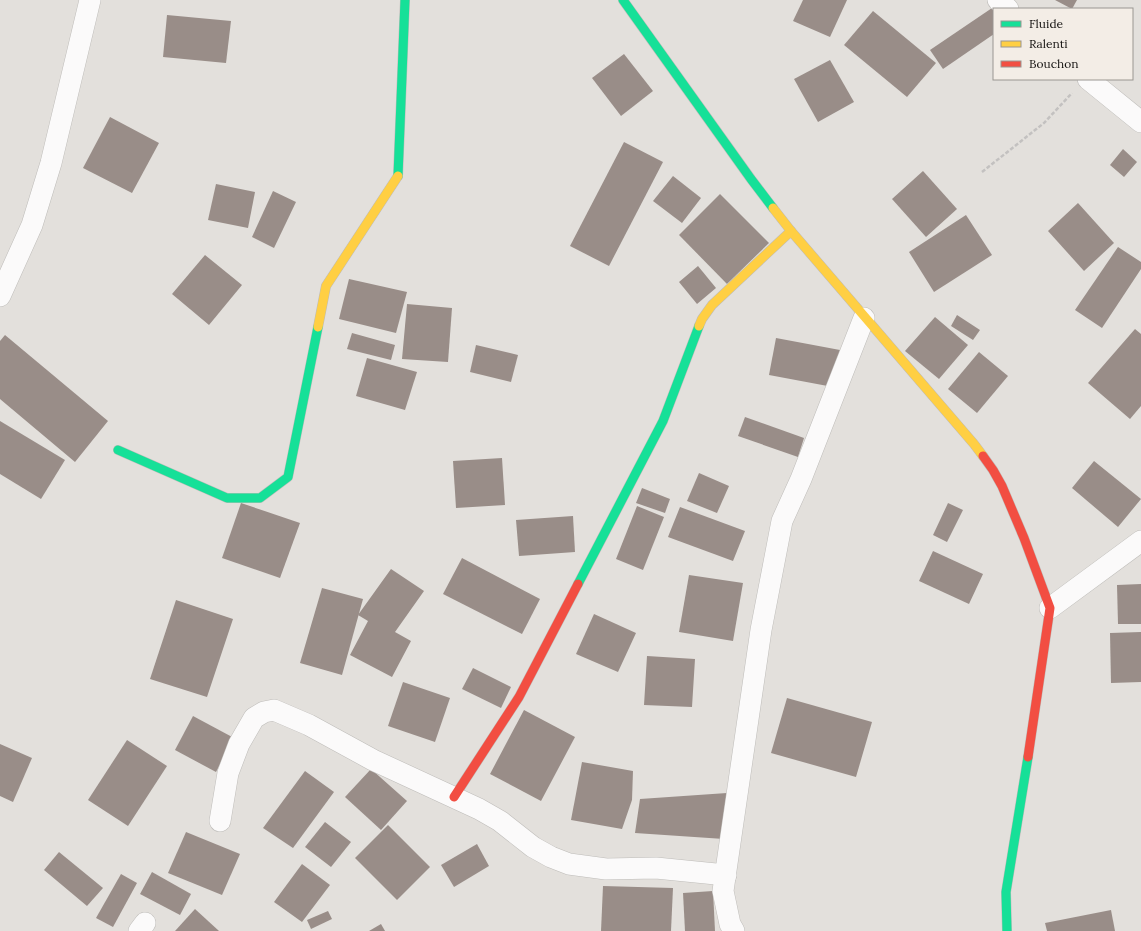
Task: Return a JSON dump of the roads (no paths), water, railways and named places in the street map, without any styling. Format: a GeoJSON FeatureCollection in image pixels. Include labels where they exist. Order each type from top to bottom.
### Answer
{"type":"FeatureCollection","features":[{"type":"Feature","properties":{"kind":"street"},"geometry":{"type":"LineString","coordinates":[[1,291],[32,225],[48,170],[90,0]]}},
{"type":"Feature","properties":{"kind":"street"},"geometry":{"type":"LineString","coordinates":[[118,450],[227,498],[260,498],[288,477],[326,286],[398,177],[405,0]]}},
{"type":"Feature","properties":{"kind":"street"},"geometry":{"type":"LineString","coordinates":[[623,0],[790,231],[974,444],[993,470],[1002,486],[1024,538],[1050,608],[1037,700],[1006,892],[1007,931]]}},
{"type":"Feature","properties":{"kind":"street"},"geometry":{"type":"LineString","coordinates":[[998,0],[1007,8]]}},
{"type":"Feature","properties":{"kind":"street"},"geometry":{"type":"LineString","coordinates":[[1081,85],[1141,122]]}},
{"type":"Feature","properties":{"kind":"street"},"geometry":{"type":"LineString","coordinates":[[454,797],[519,697],[659,428],[702,319],[712,304],[790,231]]}},
{"type":"Feature","properties":{"kind":"street"},"geometry":{"type":"LineString","coordinates":[[734,931],[730,924],[723,892],[761,630],[782,521],[801,479],[864,318]]}},
{"type":"Feature","properties":{"kind":"street"},"geometry":{"type":"LineString","coordinates":[[1050,608],[1141,540]]}},
{"type":"Feature","properties":{"kind":"street"},"geometry":{"type":"LineString","coordinates":[[220,821],[228,772],[239,744],[254,718],[264,712],[274,710],[309,725],[373,760],[454,797],[500,821],[533,847],[551,857],[569,864],[606,869],[656,868],[726,874]]}}]}
